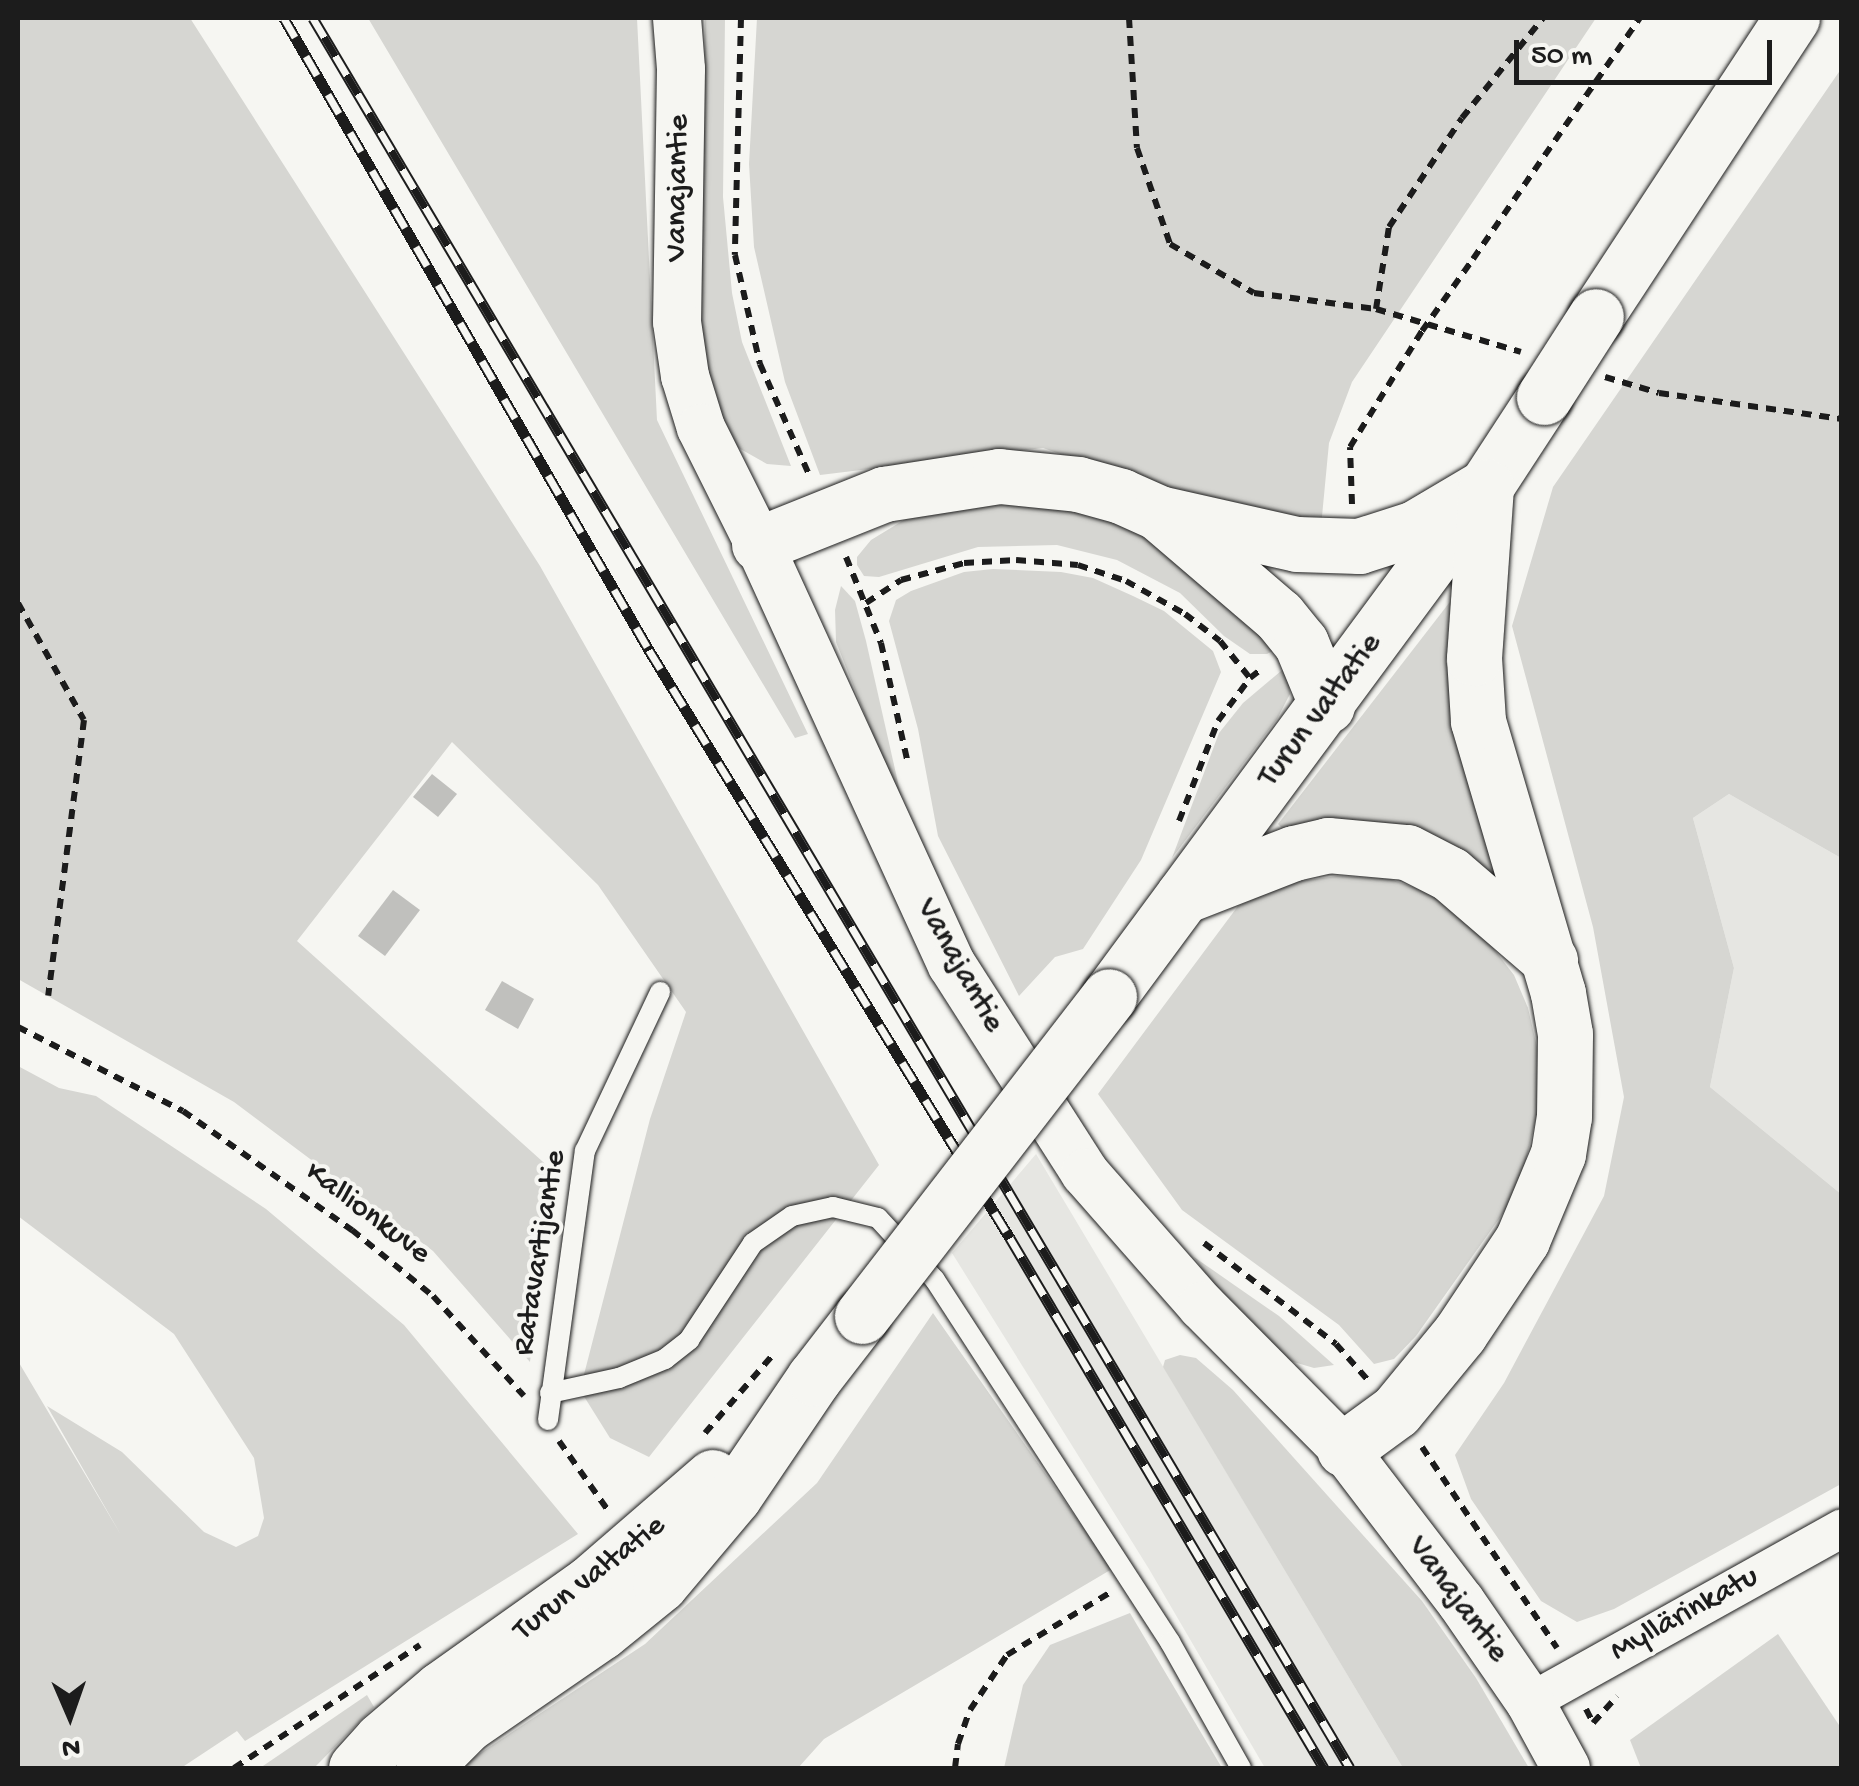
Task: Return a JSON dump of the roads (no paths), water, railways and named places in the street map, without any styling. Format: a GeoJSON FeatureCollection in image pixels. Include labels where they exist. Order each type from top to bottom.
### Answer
{"type":"FeatureCollection","features":[{"type":"Feature","properties":{"kind":"highway","name":"Turun valtatie"},"geometry":{"type":"LineString","coordinates":[[356,1768],[381,1740],[441,1689],[590,1583],[670,1518],[797,1362],[862,1316],[1110,996],[1486,486],[1792,18]]}},
{"type":"Feature","properties":{"kind":"highway"},"geometry":{"type":"LineString","coordinates":[[759,544],[827,514],[916,487],[999,476],[1078,484],[1159,513],[1297,544],[1359,546],[1414,528],[1486,486]]}},
{"type":"Feature","properties":{"kind":"highway"},"geometry":{"type":"LineString","coordinates":[[1344,1449],[1396,1411],[1460,1333],[1522,1240],[1558,1154],[1564,1117],[1565,1034],[1550,960],[1478,721],[1474,658],[1486,486]]}},
{"type":"Feature","properties":{"kind":"highway"},"geometry":{"type":"LineString","coordinates":[[1159,513],[1279,616],[1300,642],[1326,706]]}},
{"type":"Feature","properties":{"kind":"highway"},"geometry":{"type":"LineString","coordinates":[[1183,896],[1294,852],[1328,845],[1407,852],[1450,874],[1550,960]]}},
{"type":"Feature","properties":{"kind":"highway","name":"Turun valtatie"},"geometry":{"type":"LineString","coordinates":[[424,1768],[467,1724],[601,1632],[660,1584],[734,1496],[797,1362]]}},
{"type":"Feature","properties":{"kind":"street","name":"Vanajantie"},"geometry":{"type":"LineString","coordinates":[[677,18],[681,69],[677,322],[685,376],[701,428],[759,544],[952,965],[1074,1157],[1202,1306],[1344,1449],[1461,1602],[1530,1702],[1566,1768]]}},
{"type":"Feature","properties":{"kind":"street","name":"Myllärinkatu"},"geometry":{"type":"LineString","coordinates":[[1530,1702],[1842,1528]]}},
{"type":"Feature","properties":{"kind":"lane","name":"Ratavartijantie"},"geometry":{"type":"LineString","coordinates":[[548,1420],[585,1151],[660,992]]}},
{"type":"Feature","properties":{"kind":"lane"},"geometry":{"type":"LineString","coordinates":[[550,1394],[640,1371],[679,1348],[696,1330],[746,1252],[780,1223],[819,1208],[860,1210],[878,1218],[935,1280],[1170,1642],[1241,1768]]}},
{"type":"Feature","properties":{"kind":"railway"},"geometry":{"type":"LineString","coordinates":[[284,18],[649,650],[1010,1238],[1324,1768]]}},
{"type":"Feature","properties":{"kind":"railway"},"geometry":{"type":"LineString","coordinates":[[313,18],[1350,1768]]}}]}
